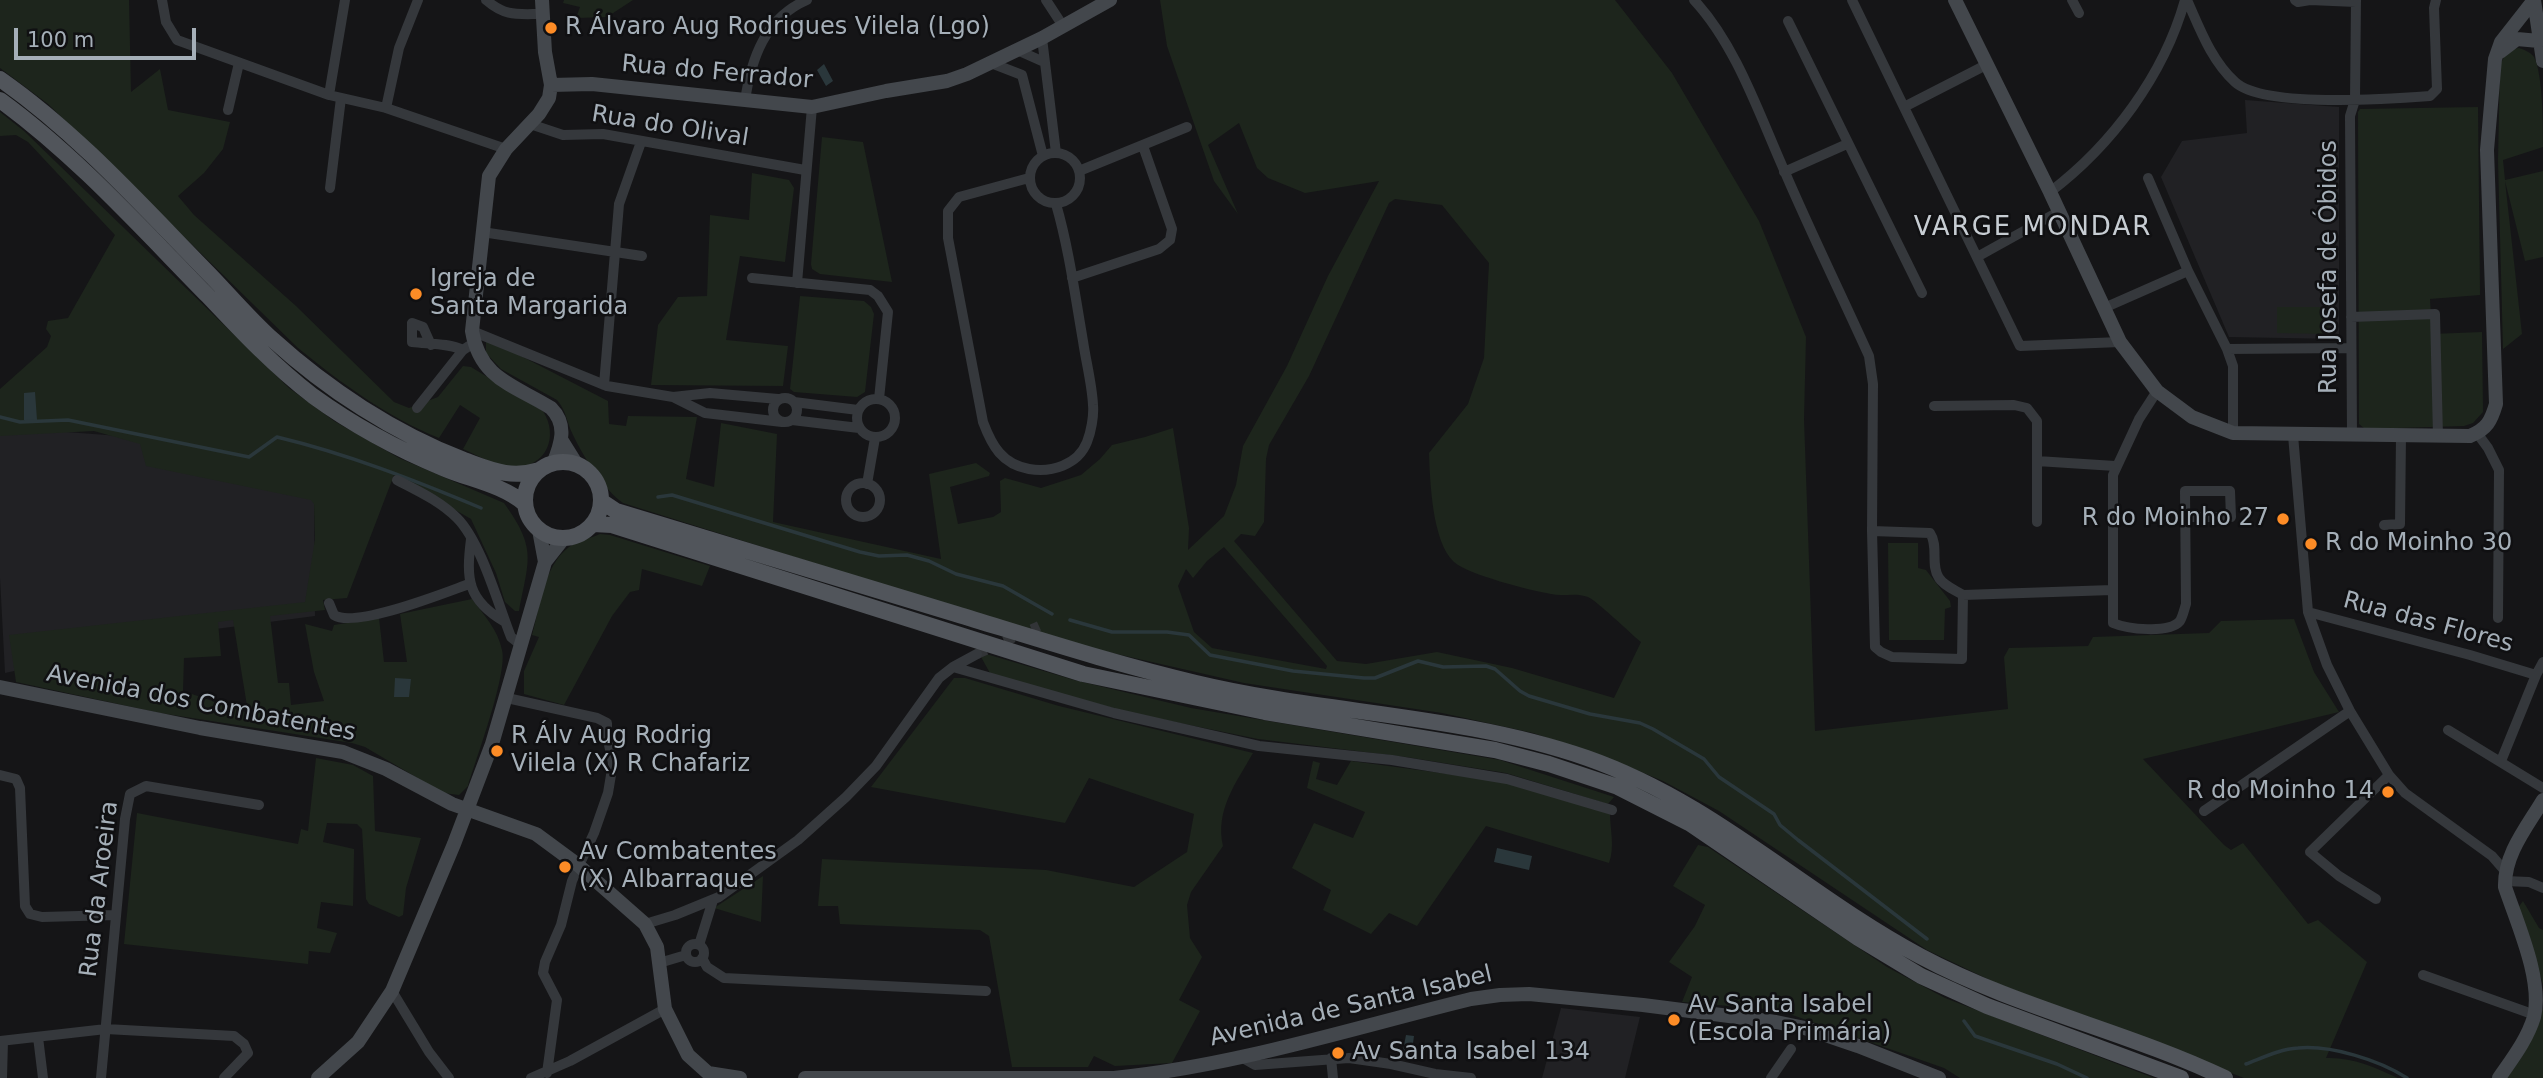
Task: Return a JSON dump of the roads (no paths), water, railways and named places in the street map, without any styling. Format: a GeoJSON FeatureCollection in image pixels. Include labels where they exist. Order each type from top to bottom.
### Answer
{"type":"FeatureCollection","features":[{"type":"Feature","properties":{"kind":"main road"},"geometry":{"type":"LineString","coordinates":[[0,79],[49,117],[110,172],[269,337],[322,381],[407,434],[448,454],[510,475],[523,475],[547,467],[577,465],[594,479],[601,501],[593,524],[575,536],[555,538],[532,523],[525,504],[526,490],[532,479],[547,467]]}},
{"type":"Feature","properties":{"kind":"main road"},"geometry":{"type":"LineString","coordinates":[[0,100],[77,164],[250,341],[312,394],[358,425],[405,451],[463,477],[494,485],[525,504]]}},
{"type":"Feature","properties":{"kind":"main road"},"geometry":{"type":"LineString","coordinates":[[601,501],[616,511],[1089,654],[1199,684],[1469,729],[1520,739],[1583,757],[1642,781],[1712,819],[1867,925],[1948,971],[1997,992],[2160,1050],[2225,1078]]}},
{"type":"Feature","properties":{"kind":"main road"},"geometry":{"type":"LineString","coordinates":[[593,524],[612,525],[1083,674],[1265,712],[1495,750],[1549,764],[1618,787],[1698,828],[1858,938],[1921,976],[1987,1006],[2181,1078]]}},
{"type":"Feature","properties":{"kind":"street"},"geometry":{"type":"LineString","coordinates":[[162,0],[166,22],[177,40],[329,95],[386,108],[506,149]]}},
{"type":"Feature","properties":{"kind":"street"},"geometry":{"type":"LineString","coordinates":[[329,95],[345,0]]}},
{"type":"Feature","properties":{"kind":"street"},"geometry":{"type":"LineString","coordinates":[[386,108],[399,48],[418,0]]}},
{"type":"Feature","properties":{"kind":"street"},"geometry":{"type":"LineString","coordinates":[[417,408],[470,341],[489,176],[506,149],[545,106],[551,85],[542,7],[510,15],[498,10],[486,0]]}},
{"type":"Feature","properties":{"kind":"street"},"geometry":{"type":"LineString","coordinates":[[745,101],[750,69],[765,34],[781,15],[807,0]]}},
{"type":"Feature","properties":{"kind":"street"},"geometry":{"type":"LineString","coordinates":[[1046,0],[1063,26]]}},
{"type":"Feature","properties":{"kind":"street","name":"Rua do Ferrador"},"geometry":{"type":"LineString","coordinates":[[551,85],[592,84],[812,107],[947,81],[1042,38],[1110,0]]}},
{"type":"Feature","properties":{"kind":"street"},"geometry":{"type":"LineString","coordinates":[[1694,0],[1712,20],[1757,106],[1784,172],[1869,356],[1873,384],[1874,642],[1881,653],[1892,657],[1962,659],[1963,595]]}},
{"type":"Feature","properties":{"kind":"street"},"geometry":{"type":"LineString","coordinates":[[1852,0],[2020,346],[2120,342]]}},
{"type":"Feature","properties":{"kind":"street"},"geometry":{"type":"LineString","coordinates":[[1955,0],[2050,192],[2120,342],[2157,391],[2192,417],[2232,433],[2401,436],[2470,436],[2491,422],[2496,404],[2487,150],[2495,59],[2501,42],[2534,0]]}},
{"type":"Feature","properties":{"kind":"street"},"geometry":{"type":"LineString","coordinates":[[2072,0],[2078,13]]}},
{"type":"Feature","properties":{"kind":"street"},"geometry":{"type":"LineString","coordinates":[[2050,192],[2080,170],[2127,115],[2165,51],[2186,0]]}},
{"type":"Feature","properties":{"kind":"street"},"geometry":{"type":"LineString","coordinates":[[2186,0],[2215,60],[2237,84],[2255,93],[2272,96],[2355,100],[2430,96],[2437,89],[2436,0]]}},
{"type":"Feature","properties":{"kind":"street"},"geometry":{"type":"LineString","coordinates":[[2534,0],[2536,24],[2533,40],[2543,61]]}},
{"type":"Feature","properties":{"kind":"street"},"geometry":{"type":"LineString","coordinates":[[2296,1],[2356,1]]}},
{"type":"Feature","properties":{"kind":"street","name":"Rua Josefa de Óbidos"},"geometry":{"type":"LineString","coordinates":[[2352,435],[2350,116],[2355,100],[2356,1]]}},
{"type":"Feature","properties":{"kind":"street"},"geometry":{"type":"LineString","coordinates":[[1788,21],[1922,293]]}},
{"type":"Feature","properties":{"kind":"street"},"geometry":{"type":"LineString","coordinates":[[2513,26],[2523,22],[2536,24]]}},
{"type":"Feature","properties":{"kind":"street"},"geometry":{"type":"LineString","coordinates":[[1042,38],[1056,153]]}},
{"type":"Feature","properties":{"kind":"street"},"geometry":{"type":"LineString","coordinates":[[2495,59],[2517,39],[2533,40]]}},
{"type":"Feature","properties":{"kind":"street"},"geometry":{"type":"LineString","coordinates":[[1017,50],[1044,62]]}},
{"type":"Feature","properties":{"kind":"street"},"geometry":{"type":"LineString","coordinates":[[1017,50],[1043,156]]}},
{"type":"Feature","properties":{"kind":"street"},"geometry":{"type":"LineString","coordinates":[[228,110],[239,63]]}},
{"type":"Feature","properties":{"kind":"street"},"geometry":{"type":"LineString","coordinates":[[991,63],[1021,75]]}},
{"type":"Feature","properties":{"kind":"street"},"geometry":{"type":"LineString","coordinates":[[1904,107],[1986,65]]}},
{"type":"Feature","properties":{"kind":"street"},"geometry":{"type":"LineString","coordinates":[[330,188],[341,98]]}},
{"type":"Feature","properties":{"kind":"street"},"geometry":{"type":"LineString","coordinates":[[797,283],[812,107]]}},
{"type":"Feature","properties":{"kind":"street","name":"Rua do Olival"},"geometry":{"type":"LineString","coordinates":[[530,124],[563,135],[603,134],[805,170]]}},
{"type":"Feature","properties":{"kind":"street"},"geometry":{"type":"LineString","coordinates":[[1079,171],[1187,127]]}},
{"type":"Feature","properties":{"kind":"street"},"geometry":{"type":"LineString","coordinates":[[604,385],[619,204],[641,142]]}},
{"type":"Feature","properties":{"kind":"street"},"geometry":{"type":"LineString","coordinates":[[1784,172],[1847,144]]}},
{"type":"Feature","properties":{"kind":"street"},"geometry":{"type":"LineString","coordinates":[[1072,278],[1159,249],[1170,240],[1172,229],[1143,146]]}},
{"type":"Feature","properties":{"kind":"street"},"geometry":{"type":"LineString","coordinates":[[1056,153],[1070,158],[1079,171],[1079,186],[1064,202],[1056,204],[1040,200],[1034,194],[1029,178],[1033,165],[1043,156],[1056,153]]}},
{"type":"Feature","properties":{"kind":"street"},"geometry":{"type":"LineString","coordinates":[[1029,178],[959,197],[948,211],[948,238],[983,422],[1000,456],[1015,466],[1033,470],[1055,469],[1076,460],[1087,443],[1093,406],[1072,278],[1056,204]]}},
{"type":"Feature","properties":{"kind":"street"},"geometry":{"type":"LineString","coordinates":[[2148,178],[2233,366],[2232,433]]}},
{"type":"Feature","properties":{"kind":"street"},"geometry":{"type":"LineString","coordinates":[[1977,257],[2058,212]]}},
{"type":"Feature","properties":{"kind":"street"},"geometry":{"type":"LineString","coordinates":[[482,232],[642,256]]}},
{"type":"Feature","properties":{"kind":"street"},"geometry":{"type":"LineString","coordinates":[[2104,308],[2188,271]]}},
{"type":"Feature","properties":{"kind":"street"},"geometry":{"type":"LineString","coordinates":[[752,278],[870,290],[883,302],[888,312],[879,399]]}},
{"type":"Feature","properties":{"kind":"street"},"geometry":{"type":"LineString","coordinates":[[2351,317],[2435,314],[2438,436]]}},
{"type":"Feature","properties":{"kind":"street"},"geometry":{"type":"LineString","coordinates":[[470,341],[482,362],[494,374],[555,412],[561,422],[562,441],[577,465]]}},
{"type":"Feature","properties":{"kind":"street"},"geometry":{"type":"LineString","coordinates":[[431,345],[455,346],[470,341],[604,385],[673,397],[705,394],[778,399],[786,397],[794,402],[858,410]]}},
{"type":"Feature","properties":{"kind":"street"},"geometry":{"type":"LineString","coordinates":[[2227,349],[2351,348]]}},
{"type":"Feature","properties":{"kind":"street"},"geometry":{"type":"LineString","coordinates":[[2157,391],[2139,419],[2113,475],[2113,623],[2127,629],[2165,627],[2174,626],[2181,619],[2186,604],[2185,491],[2230,491],[2231,517],[2186,517]]}},
{"type":"Feature","properties":{"kind":"street"},"geometry":{"type":"LineString","coordinates":[[701,411],[699,400],[705,394]]}},
{"type":"Feature","properties":{"kind":"street"},"geometry":{"type":"LineString","coordinates":[[673,397],[701,411],[859,428],[875,438],[892,430],[896,417],[890,405],[879,399],[867,401],[858,410],[859,428]]}},
{"type":"Feature","properties":{"kind":"street"},"geometry":{"type":"LineString","coordinates":[[778,399],[772,410],[775,418],[787,421]]}},
{"type":"Feature","properties":{"kind":"street"},"geometry":{"type":"LineString","coordinates":[[787,421],[797,411],[794,402]]}},
{"type":"Feature","properties":{"kind":"street"},"geometry":{"type":"LineString","coordinates":[[1934,406],[2014,405],[2027,408],[2037,421],[2037,522]]}},
{"type":"Feature","properties":{"kind":"street"},"geometry":{"type":"LineString","coordinates":[[2477,433],[2499,470],[2498,618]]}},
{"type":"Feature","properties":{"kind":"street"},"geometry":{"type":"LineString","coordinates":[[2294,435],[2308,612],[2310,624],[2327,665],[2350,711],[2389,775],[2405,793],[2492,856],[2505,876],[2536,989],[2535,1015],[2528,1034],[2499,1078]]}},
{"type":"Feature","properties":{"kind":"street"},"geometry":{"type":"LineString","coordinates":[[2384,525],[2400,524],[2401,436]]}},
{"type":"Feature","properties":{"kind":"street"},"geometry":{"type":"LineString","coordinates":[[867,484],[875,438]]}},
{"type":"Feature","properties":{"kind":"street"},"geometry":{"type":"LineString","coordinates":[[547,467],[562,441]]}},
{"type":"Feature","properties":{"kind":"street"},"geometry":{"type":"LineString","coordinates":[[2037,461],[2115,466]]}},
{"type":"Feature","properties":{"kind":"street"},"geometry":{"type":"LineString","coordinates":[[397,480],[447,508],[459,520],[471,538],[511,637],[521,645]]}},
{"type":"Feature","properties":{"kind":"street"},"geometry":{"type":"LineString","coordinates":[[539,530],[545,562]]}},
{"type":"Feature","properties":{"kind":"street"},"geometry":{"type":"LineString","coordinates":[[1872,531],[1930,533],[1934,538],[1937,575],[1963,595],[2112,590]]}},
{"type":"Feature","properties":{"kind":"street"},"geometry":{"type":"LineString","coordinates":[[471,538],[469,584],[485,609],[505,622]]}},
{"type":"Feature","properties":{"kind":"street"},"geometry":{"type":"LineString","coordinates":[[318,1078],[358,1042],[392,991],[492,744],[545,562],[564,538]]}},
{"type":"Feature","properties":{"kind":"street"},"geometry":{"type":"LineString","coordinates":[[329,603],[334,615],[342,619],[398,610],[469,584]]}},
{"type":"Feature","properties":{"kind":"street","name":"Rua das Flores"},"geometry":{"type":"LineString","coordinates":[[2308,612],[2536,675]]}},
{"type":"Feature","properties":{"kind":"street"},"geometry":{"type":"LineString","coordinates":[[645,924],[713,900],[797,840],[846,797],[876,766],[939,678],[977,654]]}},
{"type":"Feature","properties":{"kind":"street","name":"Rua das Flores"},"geometry":{"type":"LineString","coordinates":[[2501,761],[2543,662]]}},
{"type":"Feature","properties":{"kind":"street"},"geometry":{"type":"LineString","coordinates":[[953,667],[1114,713],[1259,746],[1392,761],[1507,779],[1612,810]]}},
{"type":"Feature","properties":{"kind":"street","name":"Avenida dos Combatentes"},"geometry":{"type":"LineString","coordinates":[[0,687],[200,729],[344,752],[360,757],[467,810]]}},
{"type":"Feature","properties":{"kind":"street"},"geometry":{"type":"LineString","coordinates":[[507,698],[597,718],[607,723],[613,763],[608,793],[594,833],[578,865],[568,892],[561,925],[545,962],[543,973],[556,1000],[547,1073]]}},
{"type":"Feature","properties":{"kind":"street"},"geometry":{"type":"LineString","coordinates":[[2204,811],[2350,711]]}},
{"type":"Feature","properties":{"kind":"street"},"geometry":{"type":"LineString","coordinates":[[2448,730],[2543,788]]}},
{"type":"Feature","properties":{"kind":"street"},"geometry":{"type":"LineString","coordinates":[[0,775],[16,779],[20,788],[25,906],[30,914],[42,917],[116,915]]}},
{"type":"Feature","properties":{"kind":"street"},"geometry":{"type":"LineString","coordinates":[[2376,899],[2340,876],[2310,852],[2389,775]]}},
{"type":"Feature","properties":{"kind":"street","name":"Rua da Aroeira"},"geometry":{"type":"LineString","coordinates":[[101,1078],[125,819],[130,794],[145,786],[259,805]]}},
{"type":"Feature","properties":{"kind":"street"},"geometry":{"type":"LineString","coordinates":[[2505,876],[2508,860],[2543,800]]}},
{"type":"Feature","properties":{"kind":"street"},"geometry":{"type":"LineString","coordinates":[[467,810],[536,834],[578,865],[645,924],[657,947],[666,1009],[688,1055],[708,1075],[740,1078]]}},
{"type":"Feature","properties":{"kind":"street"},"geometry":{"type":"LineString","coordinates":[[2505,876],[2543,888]]}},
{"type":"Feature","properties":{"kind":"street"},"geometry":{"type":"LineString","coordinates":[[699,945],[713,900]]}},
{"type":"Feature","properties":{"kind":"street"},"geometry":{"type":"LineString","coordinates":[[699,945],[688,947],[686,955],[694,962],[702,958]]}},
{"type":"Feature","properties":{"kind":"street"},"geometry":{"type":"LineString","coordinates":[[699,945],[704,952],[702,958],[706,967],[724,978],[986,991]]}},
{"type":"Feature","properties":{"kind":"street"},"geometry":{"type":"LineString","coordinates":[[659,962],[686,955]]}},
{"type":"Feature","properties":{"kind":"street"},"geometry":{"type":"LineString","coordinates":[[2423,975],[2535,1015]]}},
{"type":"Feature","properties":{"kind":"street"},"geometry":{"type":"LineString","coordinates":[[392,991],[429,1052],[449,1078]]}},
{"type":"Feature","properties":{"kind":"street","name":"Avenida de Santa Isabel"},"geometry":{"type":"LineString","coordinates":[[805,1078],[1114,1078],[1164,1073],[1241,1057],[1471,999],[1529,994],[1776,1022],[1805,1028],[1858,1046],[1939,1078]]}},
{"type":"Feature","properties":{"kind":"street"},"geometry":{"type":"LineString","coordinates":[[531,1078],[547,1073],[666,1009]]}},
{"type":"Feature","properties":{"kind":"street"},"geometry":{"type":"LineString","coordinates":[[2,1078],[1,1041],[106,1029],[234,1036],[244,1044],[247,1053],[224,1078]]}},
{"type":"Feature","properties":{"kind":"street"},"geometry":{"type":"LineString","coordinates":[[38,1037],[43,1078]]}},
{"type":"Feature","properties":{"kind":"street"},"geometry":{"type":"LineString","coordinates":[[1786,1078],[1773,1075],[1791,1049]]}},
{"type":"Feature","properties":{"kind":"street"},"geometry":{"type":"LineString","coordinates":[[1241,1057],[1255,1065],[1331,1058],[1391,1064],[1435,1076],[1471,1078]]}},
{"type":"Feature","properties":{"kind":"street"},"geometry":{"type":"LineString","coordinates":[[1331,1058],[1333,1078]]}},
{"type":"Feature","properties":{"kind":"waterway"},"geometry":{"type":"LineString","coordinates":[[0,417],[20,422],[68,420],[249,457],[277,437],[380,468],[481,508]]}},
{"type":"Feature","properties":{"kind":"waterway"},"geometry":{"type":"LineString","coordinates":[[658,497],[672,495],[860,552],[879,556],[907,555],[929,561],[956,574],[1003,586],[1052,614]]}},
{"type":"Feature","properties":{"kind":"waterway"},"geometry":{"type":"LineString","coordinates":[[1070,620],[1112,632],[1167,632],[1189,635],[1210,655],[1293,671],[1375,678],[1418,661],[1443,667],[1486,666],[1495,669],[1529,696],[1590,714],[1640,723],[1704,759],[1719,777],[1774,814],[1780,825],[1798,840],[1927,939]]}},
{"type":"Feature","properties":{"kind":"waterway"},"geometry":{"type":"LineString","coordinates":[[1964,1021],[1975,1036],[2057,1064],[2087,1078]]}},
{"type":"Feature","properties":{"kind":"waterway"},"geometry":{"type":"LineString","coordinates":[[2246,1064],[2291,1049],[2325,1049],[2369,1060],[2407,1078]]}},
{"type":"Feature","properties":{"kind":"tunnel"},"geometry":{"type":"LineString","coordinates":[[977,654],[1039,626]]}},
{"type":"Feature","properties":{"kind":"place","name":"R Álvaro Aug Rodrigues Vilela (Lgo)"},"geometry":{"type":"Point","coordinates":[551,28]}},
{"type":"Feature","properties":{"kind":"place","name":"Igreja de Santa Margarida"},"geometry":{"type":"Point","coordinates":[416,294]}},
{"type":"Feature","properties":{"kind":"place","name":"R do Moinho 27"},"geometry":{"type":"Point","coordinates":[2283,519]}},
{"type":"Feature","properties":{"kind":"place","name":"R do Moinho 30"},"geometry":{"type":"Point","coordinates":[2311,544]}},
{"type":"Feature","properties":{"kind":"place","name":"R Álv Aug Rodrig Vilela (X) R Chafariz"},"geometry":{"type":"Point","coordinates":[497,751]}},
{"type":"Feature","properties":{"kind":"place","name":"R do Moinho 14"},"geometry":{"type":"Point","coordinates":[2388,792]}},
{"type":"Feature","properties":{"kind":"place","name":"Av Combatentes (X) Albarraque"},"geometry":{"type":"Point","coordinates":[565,867]}},
{"type":"Feature","properties":{"kind":"place","name":"Av Santa Isabel (Escola Primária)"},"geometry":{"type":"Point","coordinates":[1674,1020]}},
{"type":"Feature","properties":{"kind":"place","name":"Av Santa Isabel 134"},"geometry":{"type":"Point","coordinates":[1338,1053]}},
{"type":"Feature","properties":{"kind":"district","name":"VARGE MONDAR"},"geometry":{"type":"Point","coordinates":[2033,228]}}]}
